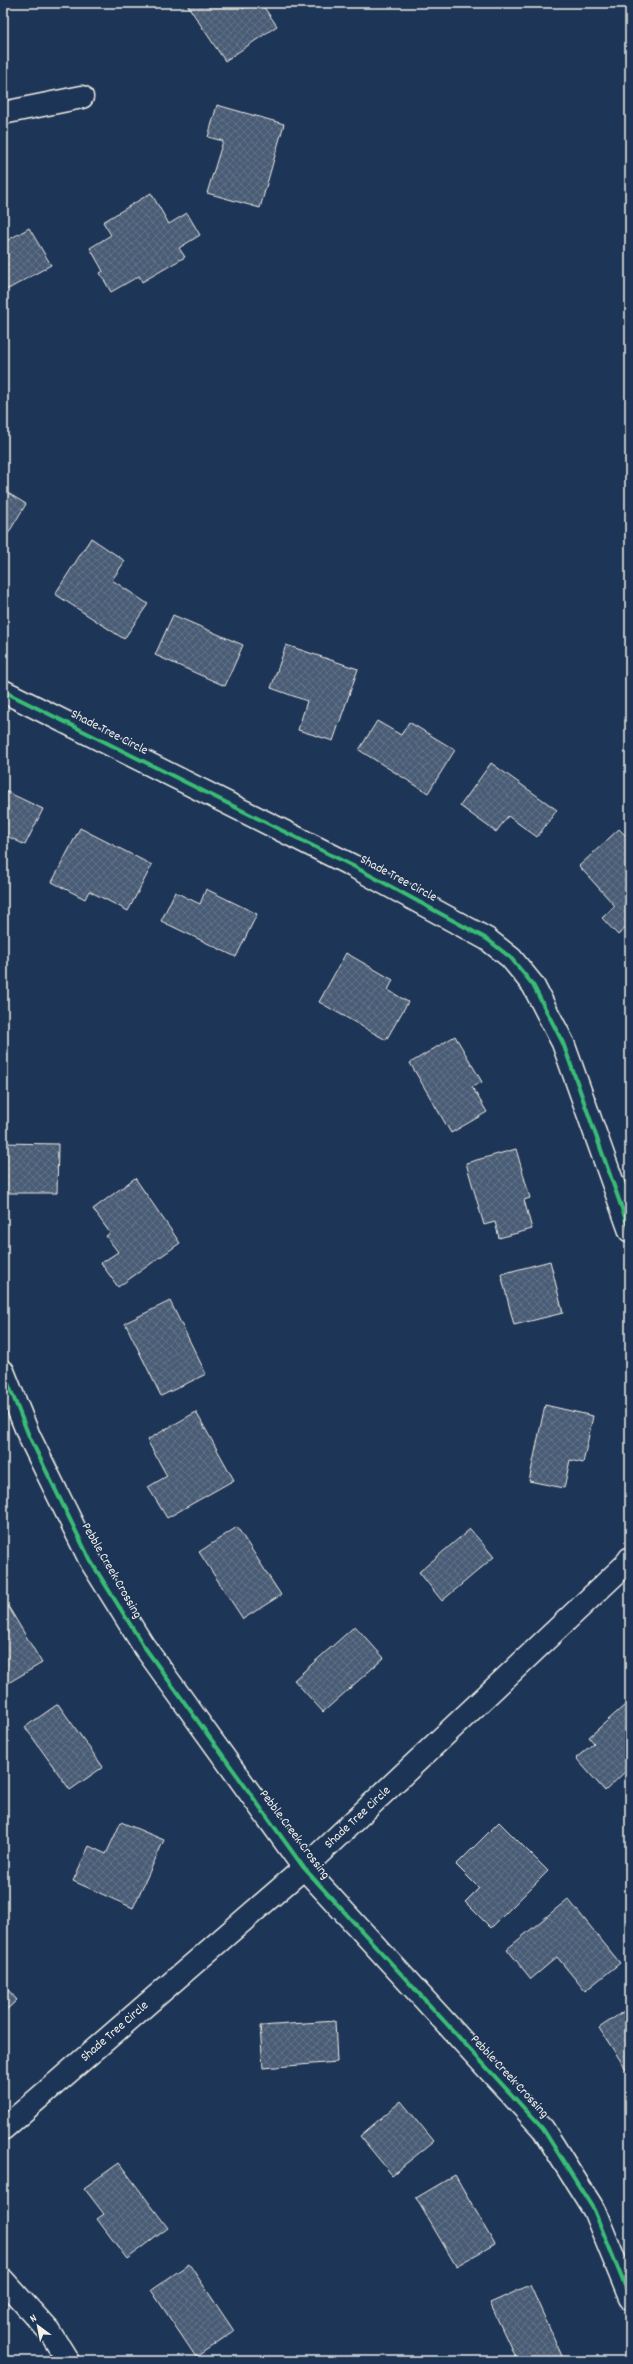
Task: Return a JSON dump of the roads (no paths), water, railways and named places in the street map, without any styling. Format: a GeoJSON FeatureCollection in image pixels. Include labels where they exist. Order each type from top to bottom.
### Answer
{"type":"FeatureCollection","features":[{"type":"Feature","properties":{"kind":"street"},"geometry":{"type":"LineString","coordinates":[[3,113],[82,98]]}},
{"type":"Feature","properties":{"kind":"street","name":"Shade Tree Circle"},"geometry":{"type":"LineString","coordinates":[[3,691],[353,866],[487,939],[510,958],[533,985],[563,1043],[630,1231]]}},
{"type":"Feature","properties":{"kind":"street","name":"Pebble Creek Crossing"},"geometry":{"type":"LineString","coordinates":[[3,1371],[29,1436],[90,1560],[143,1645],[304,1868],[544,2129],[594,2210],[630,2298]]}},
{"type":"Feature","properties":{"kind":"street","name":"Shade Tree Circle"},"geometry":{"type":"LineString","coordinates":[[3,2129],[304,1868],[614,1576],[630,1558]]}},
{"type":"Feature","properties":{"kind":"street"},"geometry":{"type":"LineString","coordinates":[[3,2280],[50,2332],[68,2361]]}}]}
